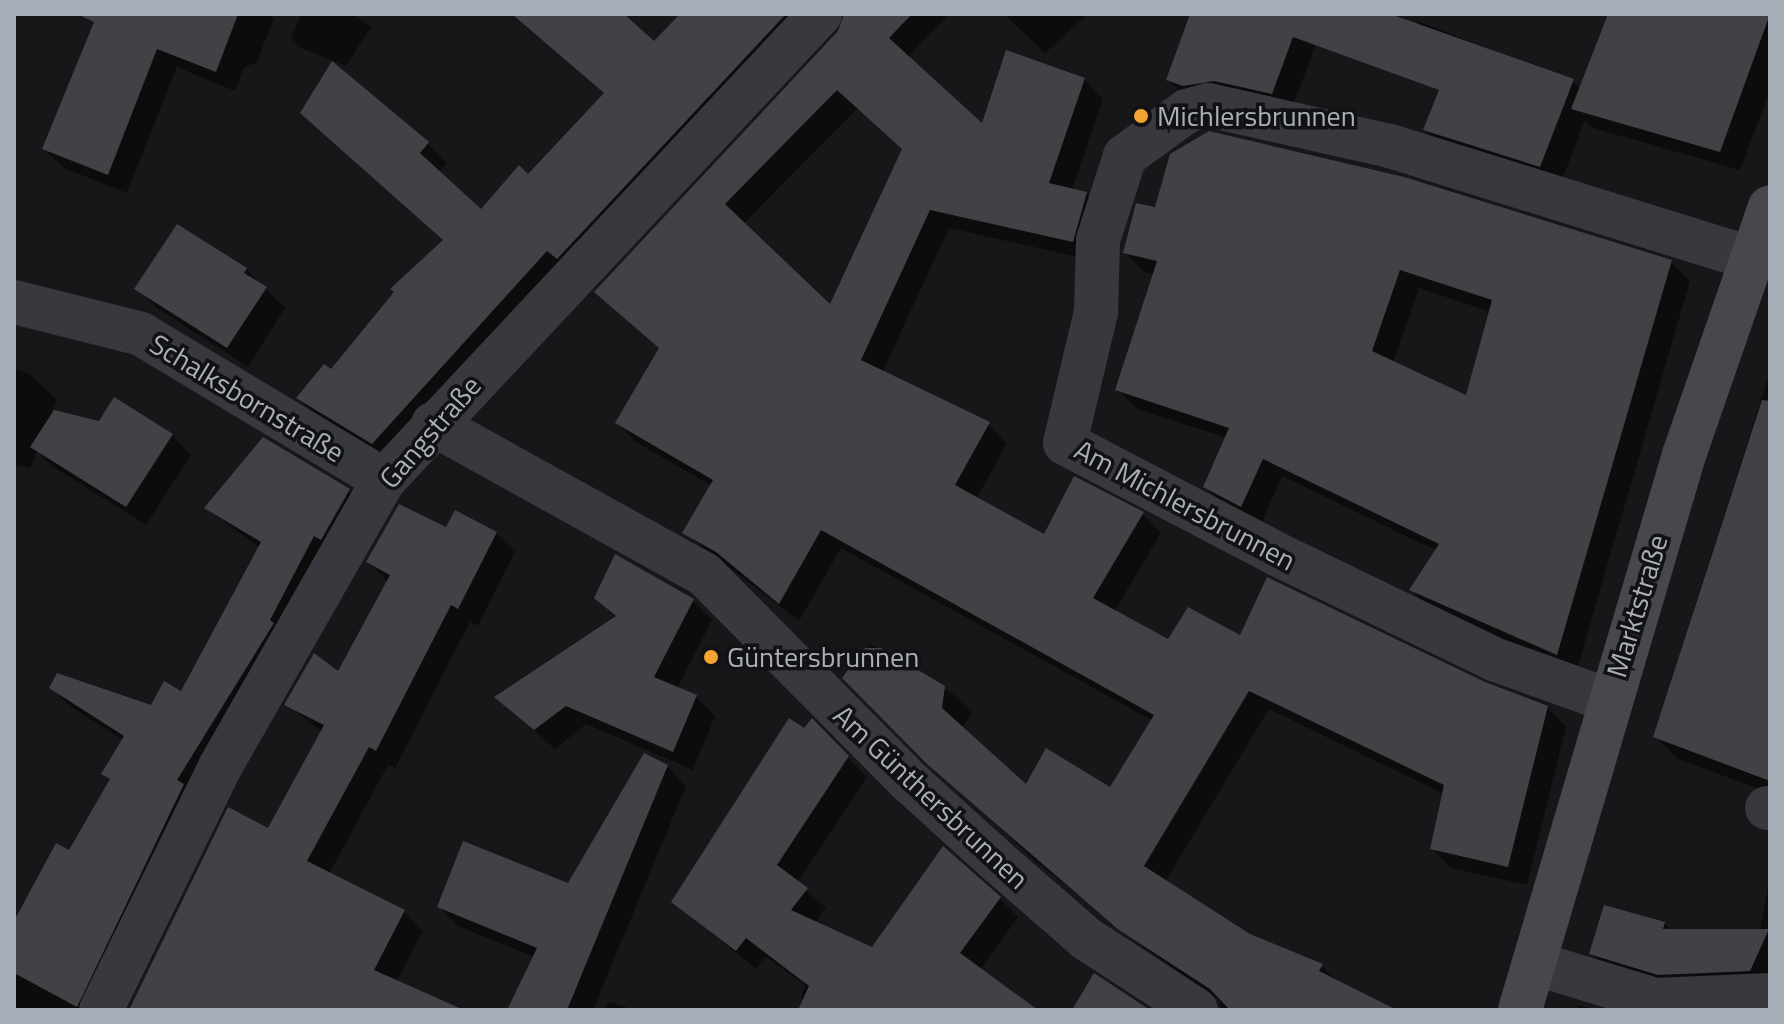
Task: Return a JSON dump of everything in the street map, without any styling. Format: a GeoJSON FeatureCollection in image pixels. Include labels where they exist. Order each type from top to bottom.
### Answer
{"type":"FeatureCollection","features":[{"type":"Feature","properties":{"kind":"street","name":"Gangstraße"},"geometry":{"type":"LineString","coordinates":[[101,1010],[220,767],[384,480],[433,424],[820,14]]}},
{"type":"Feature","properties":{"kind":"street","name":"Am Michlersbrunnen"},"geometry":{"type":"LineString","coordinates":[[1608,700],[1496,660],[1277,554],[1065,443],[1096,312],[1098,240],[1125,156],[1187,111],[1208,105],[1390,146],[1750,258]]}},
{"type":"Feature","properties":{"kind":"street","name":"Marktstraße"},"geometry":{"type":"LineString","coordinates":[[1520,1010],[1608,700],[1750,258],[1770,207]]}},
{"type":"Feature","properties":{"kind":"street","name":"Schalksbornstraße"},"geometry":{"type":"LineString","coordinates":[[14,302],[141,334],[384,480]]}},
{"type":"Feature","properties":{"kind":"street","name":"Am Günthersbrunnen"},"geometry":{"type":"LineString","coordinates":[[433,424],[704,574],[910,782],[996,860],[1087,939],[1196,1010]]}},
{"type":"Feature","properties":{"kind":"street"},"geometry":{"type":"LineString","coordinates":[[1534,963],[1655,1000],[1770,995]]}},
{"type":"Feature","properties":{"kind":"building"},"geometry":{"type":"Polygon","coordinates":[[[77,14],[238,14],[216,72],[157,49],[108,175],[42,149],[94,22],[77,14]]]}},
{"type":"Feature","properties":{"kind":"building"},"geometry":{"type":"Polygon","coordinates":[[[512,14],[624,14],[654,41],[680,14],[786,14],[557,259],[547,251],[372,444],[296,398],[324,364],[331,369],[394,292],[390,289],[443,240],[300,113],[332,61],[429,142],[420,153],[481,209],[519,165],[528,174],[604,93],[512,14]]]}},
{"type":"Feature","properties":{"kind":"building"},"geometry":{"type":"Polygon","coordinates":[[[844,14],[912,14],[889,38],[982,123],[1006,50],[1085,78],[1049,183],[1087,192],[1073,242],[930,210],[861,360],[990,422],[955,485],[1044,534],[1074,476],[1144,512],[1093,598],[1168,639],[1188,607],[1240,635],[1267,577],[1485,682],[1548,706],[1508,867],[1430,849],[1444,785],[1249,691],[1144,866],[1250,934],[1323,964],[1319,971],[1397,1010],[1230,1010],[1210,989],[1119,930],[927,764],[842,678],[865,648],[881,648],[945,686],[942,708],[1026,784],[1046,748],[1110,787],[1154,715],[821,530],[779,604],[716,552],[682,533],[713,480],[615,423],[659,348],[594,292],[838,31],[844,14]],[[837,90],[725,204],[830,304],[902,149],[837,90]]]}},
{"type":"Feature","properties":{"kind":"building"},"geometry":{"type":"Polygon","coordinates":[[[1190,14],[1390,14],[1574,79],[1540,167],[1423,130],[1439,90],[1293,37],[1272,94],[1214,81],[1183,86],[1166,80],[1190,14]]]}},
{"type":"Feature","properties":{"kind":"building"},"geometry":{"type":"Polygon","coordinates":[[[1608,14],[1770,14],[1720,152],[1571,109],[1608,14]]]}},
{"type":"Feature","properties":{"kind":"building"},"geometry":{"type":"Polygon","coordinates":[[[1209,131],[1404,177],[1672,260],[1557,655],[1409,590],[1439,544],[1263,459],[1241,507],[1203,487],[1229,428],[1115,390],[1157,261],[1123,253],[1136,203],[1155,207],[1170,154],[1209,131]],[[1400,270],[1372,351],[1466,395],[1492,300],[1400,270]]]}},
{"type":"Feature","properties":{"kind":"building"},"geometry":{"type":"Polygon","coordinates":[[[177,224],[247,268],[244,273],[267,287],[227,348],[134,289],[177,224]]]}},
{"type":"Feature","properties":{"kind":"building"},"geometry":{"type":"Polygon","coordinates":[[[114,397],[173,434],[126,507],[30,447],[54,410],[99,421],[114,397]]]}},
{"type":"Feature","properties":{"kind":"building"},"geometry":{"type":"Polygon","coordinates":[[[1762,400],[1770,401],[1770,781],[1653,737],[1762,400]]]}},
{"type":"Feature","properties":{"kind":"building"},"geometry":{"type":"Polygon","coordinates":[[[263,437],[350,489],[321,540],[314,536],[270,620],[274,623],[177,780],[184,784],[77,1007],[14,973],[14,921],[56,843],[69,850],[110,779],[101,774],[124,736],[49,688],[57,673],[151,705],[164,681],[181,691],[261,542],[204,508],[263,437]]]}},
{"type":"Feature","properties":{"kind":"building"},"geometry":{"type":"Polygon","coordinates":[[[399,504],[446,527],[455,510],[497,532],[458,609],[451,605],[376,751],[369,747],[307,861],[405,910],[374,970],[464,1010],[129,1010],[228,807],[268,828],[324,725],[284,705],[314,653],[338,671],[390,575],[366,562],[399,504]]]}},
{"type":"Feature","properties":{"kind":"building"},"geometry":{"type":"Polygon","coordinates":[[[615,554],[694,599],[654,677],[697,695],[673,752],[566,706],[534,730],[494,697],[616,616],[594,598],[615,554]]]}},
{"type":"Feature","properties":{"kind":"building"},"geometry":{"type":"Polygon","coordinates":[[[789,718],[804,728],[812,718],[849,756],[777,865],[808,888],[791,910],[872,947],[943,846],[1001,897],[960,953],[1038,1010],[798,1010],[809,986],[746,938],[736,951],[671,902],[789,718]]]}},
{"type":"Feature","properties":{"kind":"building"},"geometry":{"type":"Polygon","coordinates":[[[644,753],[668,765],[567,1010],[507,1010],[537,948],[437,907],[463,841],[568,883],[644,753]]]}},
{"type":"Feature","properties":{"kind":"building"},"geometry":{"type":"Polygon","coordinates":[[[1604,905],[1665,922],[1663,929],[1769,929],[1750,971],[1658,975],[1589,954],[1604,905]]]}},
{"type":"Feature","properties":{"kind":"building"},"geometry":{"type":"Polygon","coordinates":[[[1094,973],[1150,1010],[1072,1010],[1094,973]]]}},
{"type":"Feature","properties":{"kind":"place","name":"Michlersbrunnen"},"geometry":{"type":"Point","coordinates":[1141,116]}},
{"type":"Feature","properties":{"kind":"place","name":"Güntersbrunnen"},"geometry":{"type":"Point","coordinates":[711,657]}}]}
